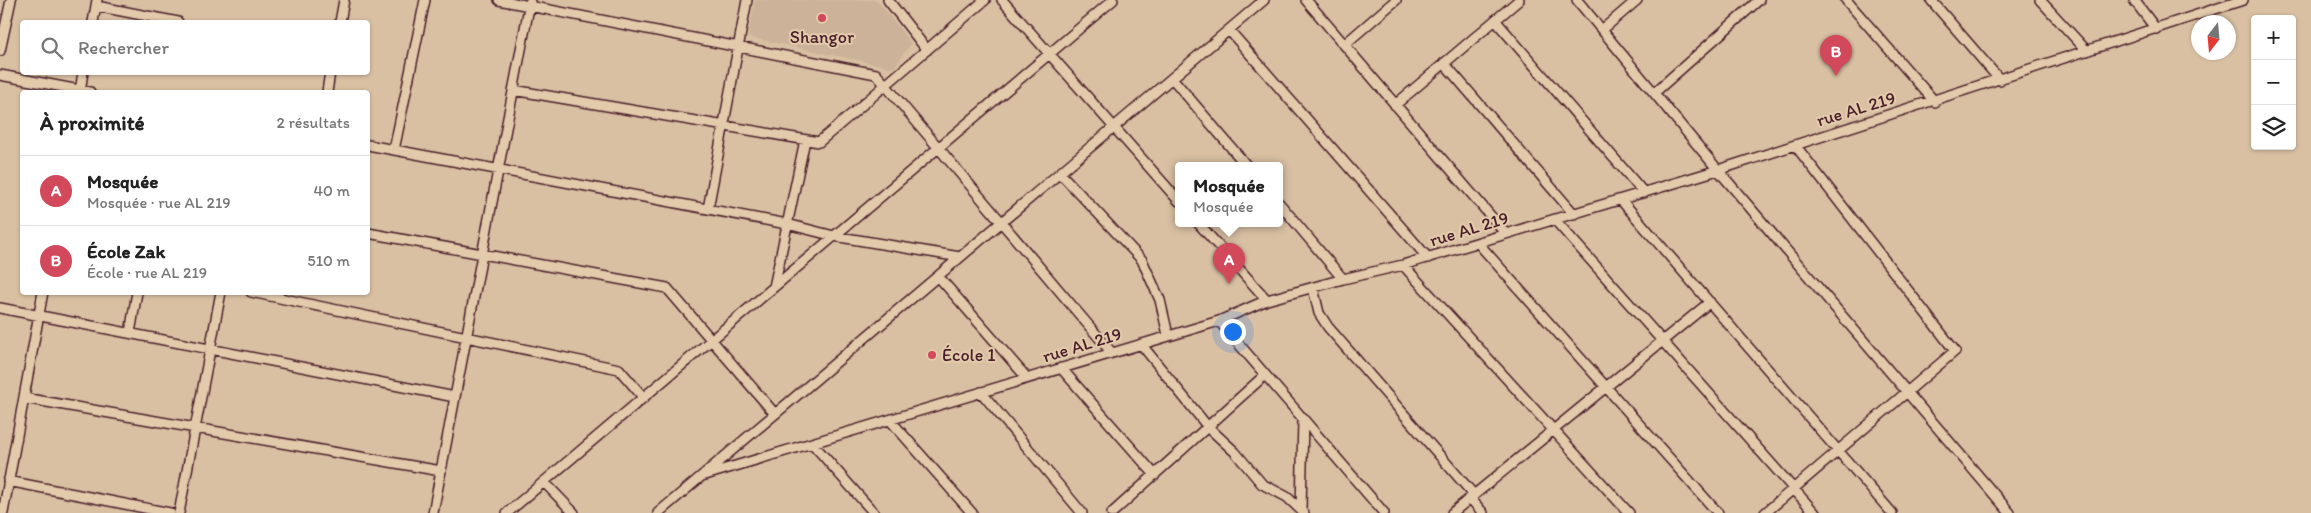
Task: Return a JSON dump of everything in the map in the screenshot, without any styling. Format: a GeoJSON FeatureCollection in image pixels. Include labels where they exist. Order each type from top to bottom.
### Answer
{"type":"FeatureCollection","features":[{"type":"Feature","properties":{"kind":"street"},"geometry":{"type":"LineString","coordinates":[[0,51],[4,16],[11,0]]}},
{"type":"Feature","properties":{"kind":"street"},"geometry":{"type":"LineString","coordinates":[[340,20],[344,0]]}},
{"type":"Feature","properties":{"kind":"street"},"geometry":{"type":"LineString","coordinates":[[394,150],[425,0]]}},
{"type":"Feature","properties":{"kind":"street"},"geometry":{"type":"LineString","coordinates":[[499,0],[530,3],[876,74],[1112,353]]}},
{"type":"Feature","properties":{"kind":"street"},"geometry":{"type":"LineString","coordinates":[[708,209],[747,0]]}},
{"type":"Feature","properties":{"kind":"street"},"geometry":{"type":"LineString","coordinates":[[888,0],[927,50]]}},
{"type":"Feature","properties":{"kind":"street"},"geometry":{"type":"LineString","coordinates":[[513,90],[819,142],[985,0]]}},
{"type":"Feature","properties":{"kind":"street"},"geometry":{"type":"LineString","coordinates":[[1002,0],[1175,196]]}},
{"type":"Feature","properties":{"kind":"street"},"geometry":{"type":"LineString","coordinates":[[507,513],[1113,0]]}},
{"type":"Feature","properties":{"kind":"street"},"geometry":{"type":"LineString","coordinates":[[658,513],[1264,0]]}},
{"type":"Feature","properties":{"kind":"street"},"geometry":{"type":"LineString","coordinates":[[1306,0],[1506,234]]}},
{"type":"Feature","properties":{"kind":"street"},"geometry":{"type":"LineString","coordinates":[[1345,44],[1396,0]]}},
{"type":"Feature","properties":{"kind":"street"},"geometry":{"type":"LineString","coordinates":[[1395,105],[1519,0]]}},
{"type":"Feature","properties":{"kind":"street"},"geometry":{"type":"LineString","coordinates":[[1577,0],[1718,170],[2010,513]]}},
{"type":"Feature","properties":{"kind":"street"},"geometry":{"type":"LineString","coordinates":[[1602,30],[1637,0]]}},
{"type":"Feature","properties":{"kind":"street"},"geometry":{"type":"LineString","coordinates":[[1654,93],[1759,0]]}},
{"type":"Feature","properties":{"kind":"street"},"geometry":{"type":"LineString","coordinates":[[1846,0],[1935,102]]}},
{"type":"Feature","properties":{"kind":"street"},"geometry":{"type":"LineString","coordinates":[[1931,0],[2000,80]]}},
{"type":"Feature","properties":{"kind":"street"},"geometry":{"type":"LineString","coordinates":[[2040,0],[2087,51]]}},
{"type":"Feature","properties":{"kind":"street"},"geometry":{"type":"LineString","coordinates":[[2134,0],[2156,29]]}},
{"type":"Feature","properties":{"kind":"street","name":"rue AL 219"},"geometry":{"type":"LineString","coordinates":[[702,476],[1219,321],[1267,300],[1343,279],[1404,265],[1644,193],[1935,102],[2156,29],[2224,3],[2243,0]]}},
{"type":"Feature","properties":{"kind":"street"},"geometry":{"type":"LineString","coordinates":[[93,20],[96,3],[169,20]]}},
{"type":"Feature","properties":{"kind":"street"},"geometry":{"type":"LineString","coordinates":[[433,513],[530,3]]}},
{"type":"Feature","properties":{"kind":"street"},"geometry":{"type":"LineString","coordinates":[[1495,20],[1644,193]]}},
{"type":"Feature","properties":{"kind":"street"},"geometry":{"type":"LineString","coordinates":[[1229,30],[1428,258]]}},
{"type":"Feature","properties":{"kind":"street"},"geometry":{"type":"LineString","coordinates":[[1444,63],[1574,214]]}},
{"type":"Feature","properties":{"kind":"street"},"geometry":{"type":"LineString","coordinates":[[0,75],[71,90]]}},
{"type":"Feature","properties":{"kind":"street"},"geometry":{"type":"LineString","coordinates":[[80,90],[83,75]]}},
{"type":"Feature","properties":{"kind":"street"},"geometry":{"type":"LineString","coordinates":[[327,90],[330,75]]}},
{"type":"Feature","properties":{"kind":"street"},"geometry":{"type":"LineString","coordinates":[[1172,78],[1243,162]]}},
{"type":"Feature","properties":{"kind":"street"},"geometry":{"type":"LineString","coordinates":[[774,287],[806,140]]}},
{"type":"Feature","properties":{"kind":"street"},"geometry":{"type":"LineString","coordinates":[[370,145],[788,224],[834,236],[960,257]]}},
{"type":"Feature","properties":{"kind":"street"},"geometry":{"type":"LineString","coordinates":[[1765,513],[1955,350],[1795,145]]}},
{"type":"Feature","properties":{"kind":"street"},"geometry":{"type":"LineString","coordinates":[[1060,173],[1142,260],[1160,300],[1168,335]]}},
{"type":"Feature","properties":{"kind":"street"},"geometry":{"type":"LineString","coordinates":[[1621,200],[1892,513]]}},
{"type":"Feature","properties":{"kind":"street"},"geometry":{"type":"LineString","coordinates":[[1283,209],[1343,279]]}},
{"type":"Feature","properties":{"kind":"street"},"geometry":{"type":"LineString","coordinates":[[1555,220],[1815,513]]}},
{"type":"Feature","properties":{"kind":"street"},"geometry":{"type":"LineString","coordinates":[[1202,227],[1267,300]]}},
{"type":"Feature","properties":{"kind":"street"},"geometry":{"type":"LineString","coordinates":[[370,233],[667,288],[775,414]]}},
{"type":"Feature","properties":{"kind":"street"},"geometry":{"type":"LineString","coordinates":[[1478,242],[1718,513]]}},
{"type":"Feature","properties":{"kind":"street"},"geometry":{"type":"LineString","coordinates":[[1404,265],[1629,513]]}},
{"type":"Feature","properties":{"kind":"street"},"geometry":{"type":"LineString","coordinates":[[938,276],[1027,378]]}},
{"type":"Feature","properties":{"kind":"street"},"geometry":{"type":"LineString","coordinates":[[1313,288],[1319,313],[1328,327],[1472,496],[1483,513]]}},
{"type":"Feature","properties":{"kind":"street"},"geometry":{"type":"LineString","coordinates":[[2,513],[42,295]]}},
{"type":"Feature","properties":{"kind":"street"},"geometry":{"type":"LineString","coordinates":[[130,333],[136,295]]}},
{"type":"Feature","properties":{"kind":"street"},"geometry":{"type":"LineString","coordinates":[[180,513],[220,295]]}},
{"type":"Feature","properties":{"kind":"street"},"geometry":{"type":"LineString","coordinates":[[267,295],[619,369],[644,398]]}},
{"type":"Feature","properties":{"kind":"street"},"geometry":{"type":"LineString","coordinates":[[1452,513],[1710,302]]}},
{"type":"Feature","properties":{"kind":"street"},"geometry":{"type":"LineString","coordinates":[[0,308],[455,396]]}},
{"type":"Feature","properties":{"kind":"street"},"geometry":{"type":"LineString","coordinates":[[1219,321],[1384,513]]}},
{"type":"Feature","properties":{"kind":"street"},"geometry":{"type":"LineString","coordinates":[[1141,344],[1208,427],[1235,452],[1262,484],[1287,497],[1303,511]]}},
{"type":"Feature","properties":{"kind":"street"},"geometry":{"type":"LineString","coordinates":[[1061,368],[1155,474]]}},
{"type":"Feature","properties":{"kind":"street"},"geometry":{"type":"LineString","coordinates":[[1112,513],[1266,375]]}},
{"type":"Feature","properties":{"kind":"street"},"geometry":{"type":"LineString","coordinates":[[981,392],[1082,513]]}},
{"type":"Feature","properties":{"kind":"street"},"geometry":{"type":"LineString","coordinates":[[24,398],[441,471]]}},
{"type":"Feature","properties":{"kind":"street"},"geometry":{"type":"LineString","coordinates":[[1303,419],[1303,511]]}},
{"type":"Feature","properties":{"kind":"street"},"geometry":{"type":"LineString","coordinates":[[890,420],[972,513]]}},
{"type":"Feature","properties":{"kind":"street"},"geometry":{"type":"LineString","coordinates":[[812,443],[874,513]]}},
{"type":"Feature","properties":{"kind":"street"},"geometry":{"type":"LineString","coordinates":[[8,481],[170,513]]}},
{"type":"Feature","properties":{"kind":"street"},"geometry":{"type":"LineString","coordinates":[[544,482],[574,513]]}},
{"type":"Feature","properties":{"kind":"shaded area","name":"Shangor"},"geometry":{"type":"Polygon","coordinates":[[[755,0],[877,0],[911,43],[894,68],[748,37],[755,0]]]}},
{"type":"Feature","properties":{"kind":"place","name":"Shangor"},"geometry":{"type":"Point","coordinates":[822,18]}},
{"type":"Feature","properties":{"kind":"place","name":"École Zak"},"geometry":{"type":"Point","coordinates":[1836,76]}},
{"type":"Feature","properties":{"kind":"place","name":"Mosquée"},"geometry":{"type":"Point","coordinates":[1229,284]}},
{"type":"Feature","properties":{"kind":"place","name":"École 1"},"geometry":{"type":"Point","coordinates":[932,355]}}]}
